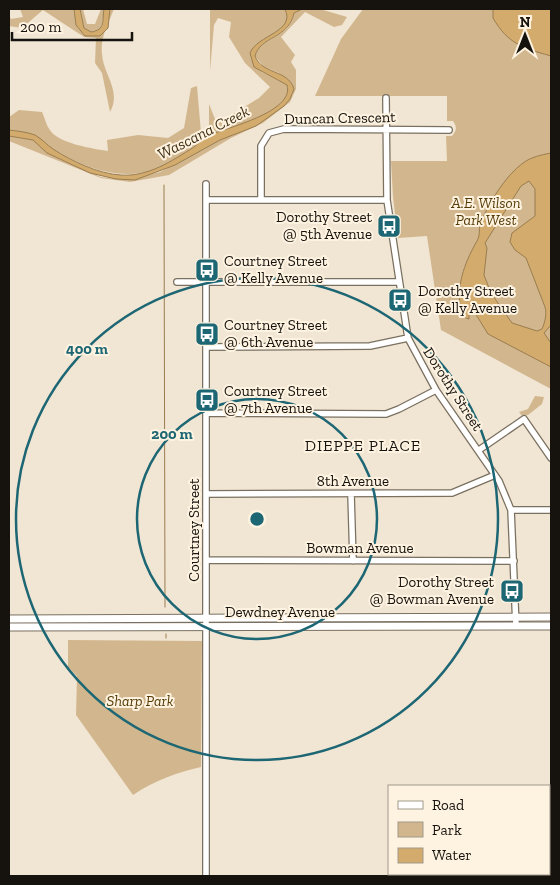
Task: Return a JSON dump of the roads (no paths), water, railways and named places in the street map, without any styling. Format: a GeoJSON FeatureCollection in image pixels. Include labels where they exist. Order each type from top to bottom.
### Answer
{"type":"FeatureCollection","features":[{"type":"Feature","properties":{"kind":"main road","name":"Dewdney Avenue"},"geometry":{"type":"LineString","coordinates":[[9,627],[551,617]]}},
{"type":"Feature","properties":{"kind":"main road","name":"Dewdney Avenue"},"geometry":{"type":"LineString","coordinates":[[9,619],[551,626]]}},
{"type":"Feature","properties":{"kind":"street","name":"Dorothy Street"},"geometry":{"type":"LineString","coordinates":[[386,98],[387,200],[408,338],[436,390],[495,475],[511,510],[516,626]]}},
{"type":"Feature","properties":{"kind":"street","name":"Duncan Crescent"},"geometry":{"type":"LineString","coordinates":[[261,200],[261,146],[269,133],[284,129],[450,130]]}},
{"type":"Feature","properties":{"kind":"street","name":"Courtney Street"},"geometry":{"type":"LineString","coordinates":[[206,184],[206,876]]}},
{"type":"Feature","properties":{"kind":"street"},"geometry":{"type":"LineString","coordinates":[[206,200],[387,200]]}},
{"type":"Feature","properties":{"kind":"street"},"geometry":{"type":"LineString","coordinates":[[177,282],[399,282]]}},
{"type":"Feature","properties":{"kind":"street"},"geometry":{"type":"LineString","coordinates":[[206,347],[370,346],[408,338]]}},
{"type":"Feature","properties":{"kind":"street"},"geometry":{"type":"LineString","coordinates":[[206,413],[386,414],[399,410],[436,390]]}},
{"type":"Feature","properties":{"kind":"street"},"geometry":{"type":"LineString","coordinates":[[479,450],[524,419],[551,458]]}},
{"type":"Feature","properties":{"kind":"street","name":"8th Avenue"},"geometry":{"type":"LineString","coordinates":[[206,494],[452,494],[495,475]]}},
{"type":"Feature","properties":{"kind":"street"},"geometry":{"type":"LineString","coordinates":[[352,494],[353,561]]}},
{"type":"Feature","properties":{"kind":"street"},"geometry":{"type":"LineString","coordinates":[[511,510],[551,510]]}},
{"type":"Feature","properties":{"kind":"street","name":"Bowman Avenue"},"geometry":{"type":"LineString","coordinates":[[206,560],[514,561]]}},
{"type":"Feature","properties":{"kind":"water"},"geometry":{"type":"Polygon","coordinates":[[[74,9],[80,9],[84,28],[91,32],[101,27],[104,9],[110,9],[108,28],[100,36],[85,36],[76,25],[74,9]]]}},
{"type":"Feature","properties":{"kind":"water"},"geometry":{"type":"Polygon","coordinates":[[[285,9],[302,9],[294,13],[291,21],[281,33],[262,44],[255,56],[263,66],[286,78],[291,83],[294,89],[290,99],[284,106],[256,126],[220,140],[175,165],[135,180],[116,179],[90,173],[47,153],[33,140],[9,136],[9,130],[35,135],[68,158],[85,166],[112,174],[131,175],[159,167],[177,158],[209,135],[257,118],[281,103],[287,95],[287,85],[254,67],[250,53],[254,47],[281,28],[285,23],[287,17],[285,9]]]}},
{"type":"Feature","properties":{"kind":"water"},"geometry":{"type":"Polygon","coordinates":[[[493,9],[551,9],[551,56],[517,44],[504,34],[493,18],[493,9]]]}},
{"type":"Feature","properties":{"kind":"water"},"geometry":{"type":"Polygon","coordinates":[[[551,153],[551,325],[544,333],[551,343],[551,367],[488,334],[472,308],[469,310],[469,319],[462,316],[459,296],[463,272],[478,238],[481,222],[493,198],[516,168],[533,158],[551,153]],[[529,181],[521,186],[485,243],[487,248],[484,275],[491,293],[512,323],[537,331],[542,329],[544,324],[545,307],[526,258],[515,250],[510,242],[512,233],[535,216],[535,189],[529,181]]]}},
{"type":"Feature","properties":{"kind":"waterway"},"geometry":{"type":"LineString","coordinates":[[164,185],[165,607]]}},
{"type":"Feature","properties":{"kind":"place","name":"Dorothy Street @ 5th Avenue"},"geometry":{"type":"Point","coordinates":[389,226]}},
{"type":"Feature","properties":{"kind":"place","name":"Courtney Street @ Kelly Avenue"},"geometry":{"type":"Point","coordinates":[207,270]}},
{"type":"Feature","properties":{"kind":"place","name":"Dorothy Street @ Kelly Avenue"},"geometry":{"type":"Point","coordinates":[400,300]}},
{"type":"Feature","properties":{"kind":"place","name":"Courtney Street @ 6th Avenue"},"geometry":{"type":"Point","coordinates":[207,334]}},
{"type":"Feature","properties":{"kind":"place","name":"Courtney Street @ 7th Avenue"},"geometry":{"type":"Point","coordinates":[207,400]}},
{"type":"Feature","properties":{"kind":"place","name":"Dorothy Street @ Bowman Avenue"},"geometry":{"type":"Point","coordinates":[512,591]}},
{"type":"Feature","properties":{"kind":"district","name":"DIEPPE PLACE"},"geometry":{"type":"Point","coordinates":[363,445]}},
{"type":"Feature","properties":{"kind":"water label","name":"Wascana Creek"},"geometry":{"type":"Point","coordinates":[203,132]}},
{"type":"Feature","properties":{"kind":"park label","name":"A.E. Wilson Park West"},"geometry":{"type":"Point","coordinates":[486,212]}},
{"type":"Feature","properties":{"kind":"park label","name":"Sharp Park"},"geometry":{"type":"Point","coordinates":[140,701]}}]}
